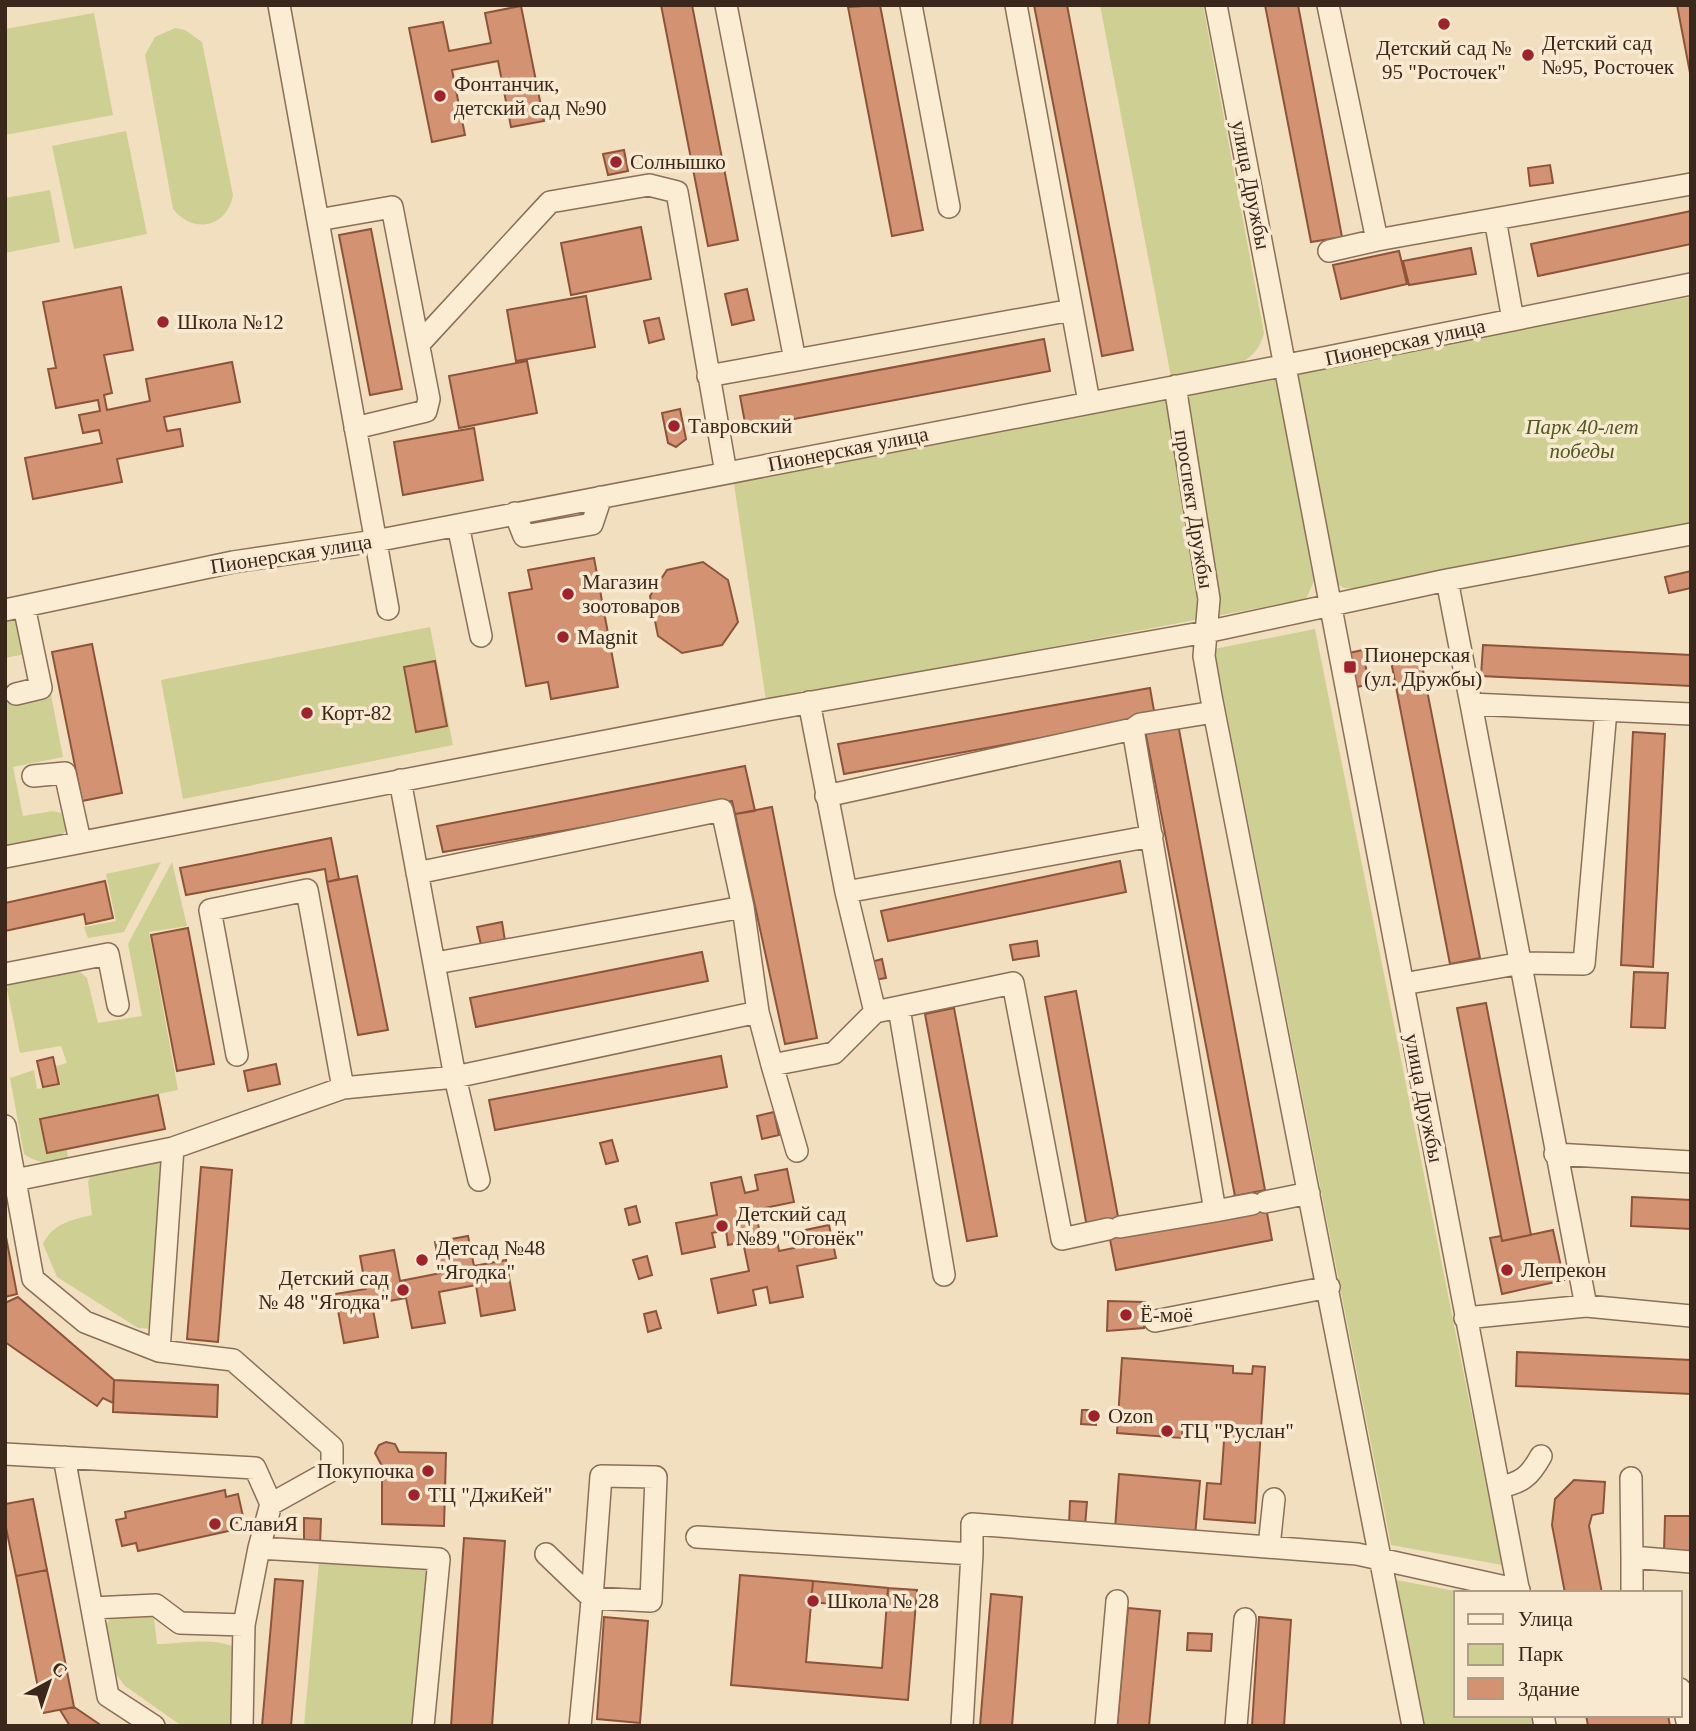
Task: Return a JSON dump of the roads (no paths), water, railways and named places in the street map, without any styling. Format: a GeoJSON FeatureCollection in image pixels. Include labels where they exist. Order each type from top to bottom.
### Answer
{"type":"FeatureCollection","features":[{"type":"Feature","properties":{"kind":"street"},"geometry":{"type":"LineString","coordinates":[[279,5],[292,36],[318,220],[388,608]]}},
{"type":"Feature","properties":{"kind":"street"},"geometry":{"type":"LineString","coordinates":[[726,5],[795,360]]}},
{"type":"Feature","properties":{"kind":"street"},"geometry":{"type":"LineString","coordinates":[[911,5],[949,206]]}},
{"type":"Feature","properties":{"kind":"street"},"geometry":{"type":"LineString","coordinates":[[1016,5],[1089,402]]}},
{"type":"Feature","properties":{"kind":"street","name":"улица Дружбы"},"geometry":{"type":"LineString","coordinates":[[1216,5],[1285,366]]}},
{"type":"Feature","properties":{"kind":"street"},"geometry":{"type":"LineString","coordinates":[[1328,5],[1377,240]]}},
{"type":"Feature","properties":{"kind":"street"},"geometry":{"type":"LineString","coordinates":[[1329,251],[1691,184]]}},
{"type":"Feature","properties":{"kind":"street"},"geometry":{"type":"LineString","coordinates":[[419,344],[550,202],[649,185],[677,192],[726,473]]}},
{"type":"Feature","properties":{"kind":"street"},"geometry":{"type":"LineString","coordinates":[[318,220],[391,207],[429,399],[426,411],[355,428]]}},
{"type":"Feature","properties":{"kind":"street"},"geometry":{"type":"LineString","coordinates":[[1495,219],[1513,320]]}},
{"type":"Feature","properties":{"kind":"street","name":"Пионерская улица"},"geometry":{"type":"LineString","coordinates":[[15,608],[233,562],[375,541],[1285,366],[1691,284]]}},
{"type":"Feature","properties":{"kind":"street"},"geometry":{"type":"LineString","coordinates":[[708,376],[1072,310]]}},
{"type":"Feature","properties":{"kind":"street"},"geometry":{"type":"LineString","coordinates":[[1285,366],[1330,606]]}},
{"type":"Feature","properties":{"kind":"street","name":"проспект Дружбы"},"geometry":{"type":"LineString","coordinates":[[1175,386],[1209,599],[1206,632]]}},
{"type":"Feature","properties":{"kind":"street"},"geometry":{"type":"LineString","coordinates":[[458,525],[481,636]]}},
{"type":"Feature","properties":{"kind":"street"},"geometry":{"type":"LineString","coordinates":[[5,857],[809,702],[1206,632],[1447,580],[1691,534]]}},
{"type":"Feature","properties":{"kind":"street"},"geometry":{"type":"LineString","coordinates":[[1447,580],[1586,1306]]}},
{"type":"Feature","properties":{"kind":"street","name":"улица Дружбы"},"geometry":{"type":"LineString","coordinates":[[972,1554],[972,1524],[1357,1554],[1519,1591],[1330,606]]}},
{"type":"Feature","properties":{"kind":"street"},"geometry":{"type":"LineString","coordinates":[[15,608],[41,688],[16,694]]}},
{"type":"Feature","properties":{"kind":"street"},"geometry":{"type":"LineString","coordinates":[[1206,632],[1203,656],[1329,1287],[1413,1726]]}},
{"type":"Feature","properties":{"kind":"street"},"geometry":{"type":"LineString","coordinates":[[809,702],[846,892],[875,1012]]}},
{"type":"Feature","properties":{"kind":"street"},"geometry":{"type":"LineString","coordinates":[[1471,704],[1691,714]]}},
{"type":"Feature","properties":{"kind":"street"},"geometry":{"type":"LineString","coordinates":[[1403,984],[1522,963],[1584,964],[1606,710]]}},
{"type":"Feature","properties":{"kind":"street"},"geometry":{"type":"LineString","coordinates":[[827,796],[1133,729],[1140,724],[1214,712]]}},
{"type":"Feature","properties":{"kind":"street"},"geometry":{"type":"LineString","coordinates":[[1133,729],[1215,1211]]}},
{"type":"Feature","properties":{"kind":"street"},"geometry":{"type":"LineString","coordinates":[[33,776],[65,773],[79,841]]}},
{"type":"Feature","properties":{"kind":"street"},"geometry":{"type":"LineString","coordinates":[[400,780],[455,1077],[479,1180]]}},
{"type":"Feature","properties":{"kind":"street"},"geometry":{"type":"LineString","coordinates":[[417,873],[722,810],[743,907],[758,1012],[797,1151]]}},
{"type":"Feature","properties":{"kind":"street"},"geometry":{"type":"LineString","coordinates":[[846,892],[1152,836]]}},
{"type":"Feature","properties":{"kind":"street"},"geometry":{"type":"LineString","coordinates":[[237,1055],[210,910],[307,890],[343,1088]]}},
{"type":"Feature","properties":{"kind":"street"},"geometry":{"type":"LineString","coordinates":[[436,963],[743,907]]}},
{"type":"Feature","properties":{"kind":"street"},"geometry":{"type":"LineString","coordinates":[[5,974],[108,954],[118,1005]]}},
{"type":"Feature","properties":{"kind":"street"},"geometry":{"type":"LineString","coordinates":[[772,1065],[834,1053],[875,1012],[1013,984],[1062,1239],[1309,1193]]}},
{"type":"Feature","properties":{"kind":"street"},"geometry":{"type":"LineString","coordinates":[[899,1007],[944,1275]]}},
{"type":"Feature","properties":{"kind":"street"},"geometry":{"type":"LineString","coordinates":[[15,1180],[173,1148],[343,1088],[455,1077],[758,1012]]}},
{"type":"Feature","properties":{"kind":"street"},"geometry":{"type":"LineString","coordinates":[[5,1126],[33,1279],[85,1322],[159,1352],[233,1360],[332,1447],[332,1470],[271,1504]]}},
{"type":"Feature","properties":{"kind":"street"},"geometry":{"type":"LineString","coordinates":[[159,1352],[173,1148]]}},
{"type":"Feature","properties":{"kind":"street"},"geometry":{"type":"LineString","coordinates":[[1555,1154],[1691,1162]]}},
{"type":"Feature","properties":{"kind":"street"},"geometry":{"type":"LineString","coordinates":[[1155,1321],[1329,1287]]}},
{"type":"Feature","properties":{"kind":"street"},"geometry":{"type":"LineString","coordinates":[[1465,1318],[1586,1306],[1691,1316]]}},
{"type":"Feature","properties":{"kind":"street"},"geometry":{"type":"LineString","coordinates":[[5,1454],[255,1468],[271,1504],[259,1548],[244,1625],[242,1726]]}},
{"type":"Feature","properties":{"kind":"street"},"geometry":{"type":"LineString","coordinates":[[1499,1487],[1520,1483],[1532,1472],[1541,1456]]}},
{"type":"Feature","properties":{"kind":"street"},"geometry":{"type":"LineString","coordinates":[[64,1457],[108,1696],[154,1726]]}},
{"type":"Feature","properties":{"kind":"street"},"geometry":{"type":"LineString","coordinates":[[546,1554],[592,1598],[651,1601],[656,1477],[601,1476],[592,1598],[580,1726]]}},
{"type":"Feature","properties":{"kind":"street"},"geometry":{"type":"LineString","coordinates":[[1631,1478],[1632,1591]]}},
{"type":"Feature","properties":{"kind":"street"},"geometry":{"type":"LineString","coordinates":[[1269,1547],[1274,1499]]}},
{"type":"Feature","properties":{"kind":"street"},"geometry":{"type":"LineString","coordinates":[[697,1537],[972,1554],[962,1726]]}},
{"type":"Feature","properties":{"kind":"street"},"geometry":{"type":"LineString","coordinates":[[259,1548],[439,1559],[423,1726]]}},
{"type":"Feature","properties":{"kind":"street"},"geometry":{"type":"LineString","coordinates":[[1632,1557],[1691,1562]]}},
{"type":"Feature","properties":{"kind":"street"},"geometry":{"type":"LineString","coordinates":[[1106,1726],[1117,1601]]}},
{"type":"Feature","properties":{"kind":"street"},"geometry":{"type":"LineString","coordinates":[[92,1608],[156,1605],[180,1623],[244,1625]]}},
{"type":"Feature","properties":{"kind":"street"},"geometry":{"type":"LineString","coordinates":[[1236,1726],[1245,1619]]}},
{"type":"Feature","properties":{"kind":"street"},"geometry":{"type":"LineString","coordinates":[[1682,1698],[1688,1726]]}},
{"type":"Feature","properties":{"kind":"place","name":"Детский сад № 95 \"Росточек\""},"geometry":{"type":"Point","coordinates":[1444,24]}},
{"type":"Feature","properties":{"kind":"place","name":"Детский сад №95, Росточек"},"geometry":{"type":"Point","coordinates":[1528,55]}},
{"type":"Feature","properties":{"kind":"place","name":"Фонтанчик, детский сад №90"},"geometry":{"type":"Point","coordinates":[440,96]}},
{"type":"Feature","properties":{"kind":"place","name":"Солнышко"},"geometry":{"type":"Point","coordinates":[616,162]}},
{"type":"Feature","properties":{"kind":"place","name":"Школа №12"},"geometry":{"type":"Point","coordinates":[163,322]}},
{"type":"Feature","properties":{"kind":"place","name":"Тавровский"},"geometry":{"type":"Point","coordinates":[674,426]}},
{"type":"Feature","properties":{"kind":"place","name":"Магазин зоотоваров"},"geometry":{"type":"Point","coordinates":[568,594]}},
{"type":"Feature","properties":{"kind":"place","name":"Magnit"},"geometry":{"type":"Point","coordinates":[563,637]}},
{"type":"Feature","properties":{"kind":"place","name":"Пионерская (ул. Дружбы)"},"geometry":{"type":"Point","coordinates":[1350,667]}},
{"type":"Feature","properties":{"kind":"place","name":"Корт-82"},"geometry":{"type":"Point","coordinates":[307,713]}},
{"type":"Feature","properties":{"kind":"place","name":"Детский сад №89 \"Огонёк\""},"geometry":{"type":"Point","coordinates":[722,1226]}},
{"type":"Feature","properties":{"kind":"place","name":"Детсад №48 \"Ягодка\""},"geometry":{"type":"Point","coordinates":[422,1260]}},
{"type":"Feature","properties":{"kind":"place","name":"Лепрекон"},"geometry":{"type":"Point","coordinates":[1507,1270]}},
{"type":"Feature","properties":{"kind":"place","name":"Детский сад № 48 \"Ягодка\""},"geometry":{"type":"Point","coordinates":[403,1290]}},
{"type":"Feature","properties":{"kind":"place","name":"Ё-моё"},"geometry":{"type":"Point","coordinates":[1126,1315]}},
{"type":"Feature","properties":{"kind":"place","name":"Ozon"},"geometry":{"type":"Point","coordinates":[1094,1416]}},
{"type":"Feature","properties":{"kind":"place","name":"ТЦ \"Руслан\""},"geometry":{"type":"Point","coordinates":[1167,1431]}},
{"type":"Feature","properties":{"kind":"place","name":"Покупочка"},"geometry":{"type":"Point","coordinates":[428,1471]}},
{"type":"Feature","properties":{"kind":"place","name":"ТЦ \"ДжиКей\""},"geometry":{"type":"Point","coordinates":[414,1495]}},
{"type":"Feature","properties":{"kind":"place","name":"СлавиЯ"},"geometry":{"type":"Point","coordinates":[215,1524]}},
{"type":"Feature","properties":{"kind":"place","name":"Школа № 28"},"geometry":{"type":"Point","coordinates":[813,1601]}},
{"type":"Feature","properties":{"kind":"park label","name":"Парк 40-лет победы"},"geometry":{"type":"Point","coordinates":[1582,439]}}]}
